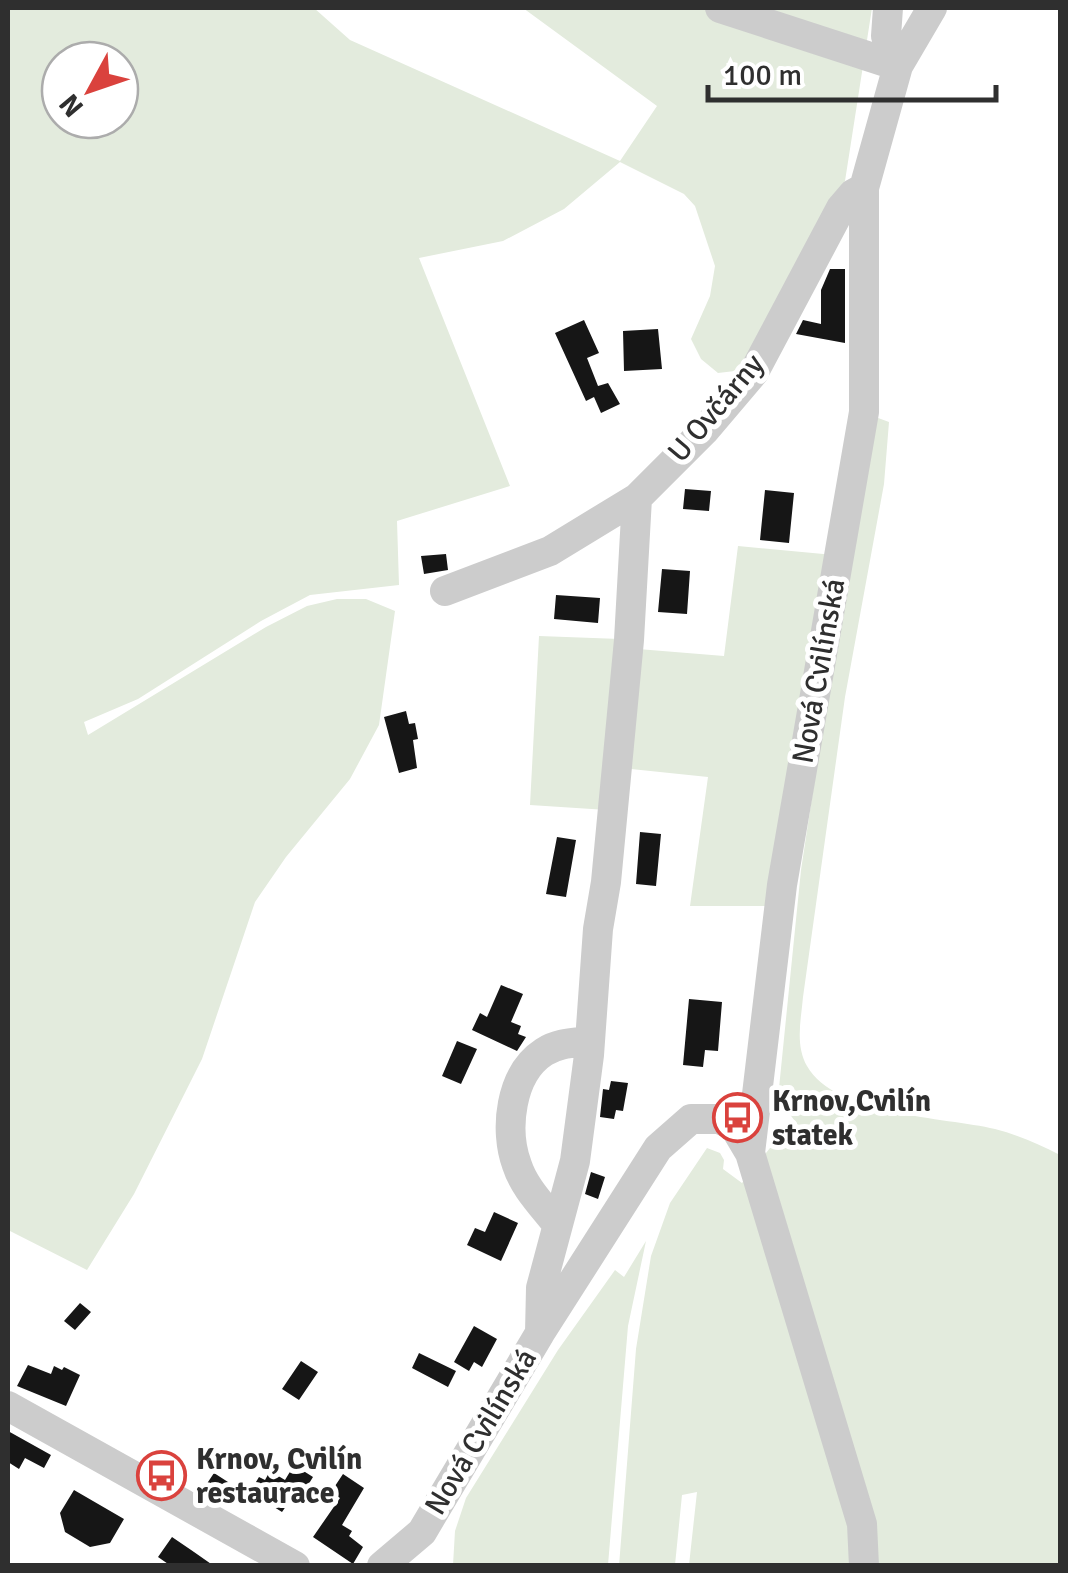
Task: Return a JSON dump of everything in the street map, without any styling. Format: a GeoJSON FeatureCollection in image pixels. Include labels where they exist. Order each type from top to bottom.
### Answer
{"type":"FeatureCollection","features":[{"type":"Feature","properties":{"kind":"street"},"geometry":{"type":"LineString","coordinates":[[720,8],[898,66]]}},
{"type":"Feature","properties":{"kind":"street","name":"U Ovčárny"},"geometry":{"type":"LineString","coordinates":[[888,8],[886,36],[898,66]]}},
{"type":"Feature","properties":{"kind":"street","name":"U Ovčárny"},"geometry":{"type":"LineString","coordinates":[[445,590],[550,551],[637,498],[704,431],[754,372],[842,208],[852,194],[864,188],[898,66],[932,8]]}},
{"type":"Feature","properties":{"kind":"street","name":"Nová Cvilínská"},"geometry":{"type":"LineString","coordinates":[[750,1153],[782,885],[864,412],[864,188]]}},
{"type":"Feature","properties":{"kind":"street","name":"Nová Cvilínská"},"geometry":{"type":"LineString","coordinates":[[540,1333],[541,1288],[575,1161],[589,1041],[629,640],[637,498]]}},
{"type":"Feature","properties":{"kind":"street"},"geometry":{"type":"LineString","coordinates":[[556,1223],[517,1166],[510,1130],[514,1101],[532,1062],[544,1052],[560,1044],[589,1041]]}},
{"type":"Feature","properties":{"kind":"street","name":"Nová Cvilínská"},"geometry":{"type":"LineString","coordinates":[[382,1566],[422,1532],[540,1333],[658,1148],[691,1119],[719,1118],[734,1126],[750,1153],[862,1524],[864,1566]]}},
{"type":"Feature","properties":{"kind":"street"},"geometry":{"type":"LineString","coordinates":[[8,1406],[295,1566]]}},
{"type":"Feature","properties":{"kind":"shaded area"},"geometry":{"type":"Polygon","coordinates":[[[8,8],[314,8],[350,40],[620,161],[657,106],[523,8],[872,8],[845,181],[766,336],[735,371],[718,373],[701,359],[691,339],[710,296],[715,266],[695,206],[684,194],[620,162],[564,209],[503,241],[419,258],[510,486],[397,521],[399,585],[310,595],[261,621],[138,699],[84,722],[88,735],[307,606],[337,599],[366,599],[395,611],[379,725],[350,779],[255,902],[202,1059],[134,1194],[87,1270],[8,1230],[8,8]]]}},
{"type":"Feature","properties":{"kind":"shaded area"},"geometry":{"type":"Polygon","coordinates":[[[870,415],[889,422],[884,484],[845,697],[803,997],[801,1050],[807,1066],[821,1083],[841,1095],[893,1112],[995,1129],[1060,1155],[1060,1565],[689,1565],[697,1492],[682,1495],[675,1565],[619,1566],[636,1349],[651,1256],[670,1203],[707,1148],[720,1153],[723,1169],[742,1183],[770,1148],[797,1124],[778,1098],[801,870],[870,415]]]}},
{"type":"Feature","properties":{"kind":"shaded area"},"geometry":{"type":"Polygon","coordinates":[[[738,546],[834,555],[767,906],[690,906],[708,777],[631,769],[638,649],[724,656],[738,546]]]}},
{"type":"Feature","properties":{"kind":"shaded area"},"geometry":{"type":"Polygon","coordinates":[[[539,636],[620,639],[607,810],[530,805],[539,636]]]}},
{"type":"Feature","properties":{"kind":"shaded area"},"geometry":{"type":"Polygon","coordinates":[[[646,1241],[628,1326],[608,1565],[453,1565],[455,1531],[466,1498],[558,1350],[615,1270],[624,1277],[646,1241]]]}},
{"type":"Feature","properties":{"kind":"building"},"geometry":{"type":"Polygon","coordinates":[[[830,269],[845,269],[845,343],[796,334],[803,320],[821,324],[821,290],[830,269]]]}},
{"type":"Feature","properties":{"kind":"building"},"geometry":{"type":"Polygon","coordinates":[[[584,320],[599,353],[587,358],[598,386],[608,383],[620,404],[601,413],[594,397],[586,401],[555,333],[584,320]]]}},
{"type":"Feature","properties":{"kind":"building"},"geometry":{"type":"Polygon","coordinates":[[[658,329],[662,369],[624,371],[623,331],[658,329]]]}},
{"type":"Feature","properties":{"kind":"building"},"geometry":{"type":"Polygon","coordinates":[[[685,489],[711,491],[709,511],[683,509],[685,489]]]}},
{"type":"Feature","properties":{"kind":"building"},"geometry":{"type":"Polygon","coordinates":[[[765,490],[794,493],[789,543],[760,540],[765,490]]]}},
{"type":"Feature","properties":{"kind":"building"},"geometry":{"type":"Polygon","coordinates":[[[446,554],[448,570],[424,574],[421,556],[446,554]]]}},
{"type":"Feature","properties":{"kind":"building"},"geometry":{"type":"Polygon","coordinates":[[[662,569],[690,571],[687,614],[658,612],[662,569]]]}},
{"type":"Feature","properties":{"kind":"building"},"geometry":{"type":"Polygon","coordinates":[[[556,595],[600,598],[598,623],[554,619],[556,595]]]}},
{"type":"Feature","properties":{"kind":"building"},"geometry":{"type":"Polygon","coordinates":[[[406,711],[409,724],[415,723],[417,768],[399,773],[384,717],[406,711]]]}},
{"type":"Feature","properties":{"kind":"building"},"geometry":{"type":"Polygon","coordinates":[[[640,832],[661,834],[656,886],[636,884],[640,832]]]}},
{"type":"Feature","properties":{"kind":"building"},"geometry":{"type":"Polygon","coordinates":[[[557,837],[576,840],[566,897],[546,894],[557,837]]]}},
{"type":"Feature","properties":{"kind":"building"},"geometry":{"type":"Polygon","coordinates":[[[501,985],[523,994],[511,1022],[521,1026],[518,1034],[526,1037],[517,1051],[472,1030],[480,1013],[487,1017],[501,985]]]}},
{"type":"Feature","properties":{"kind":"building"},"geometry":{"type":"Polygon","coordinates":[[[689,999],[722,1002],[718,1051],[705,1050],[703,1067],[683,1065],[689,999]]]}},
{"type":"Feature","properties":{"kind":"building"},"geometry":{"type":"Polygon","coordinates":[[[457,1041],[477,1049],[461,1084],[442,1076],[457,1041]]]}},
{"type":"Feature","properties":{"kind":"building"},"geometry":{"type":"Polygon","coordinates":[[[611,1081],[628,1083],[623,1111],[616,1110],[614,1119],[600,1117],[603,1089],[609,1090],[611,1081]]]}},
{"type":"Feature","properties":{"kind":"building"},"geometry":{"type":"Polygon","coordinates":[[[591,1172],[605,1177],[598,1199],[585,1194],[591,1172]]]}},
{"type":"Feature","properties":{"kind":"building"},"geometry":{"type":"Polygon","coordinates":[[[494,1212],[518,1223],[501,1261],[467,1245],[475,1228],[485,1232],[494,1212]]]}},
{"type":"Feature","properties":{"kind":"building"},"geometry":{"type":"Polygon","coordinates":[[[80,1303],[91,1312],[75,1330],[64,1321],[80,1303]]]}},
{"type":"Feature","properties":{"kind":"building"},"geometry":{"type":"Polygon","coordinates":[[[474,1326],[497,1339],[482,1367],[474,1362],[469,1371],[454,1362],[474,1326]]]}},
{"type":"Feature","properties":{"kind":"building"},"geometry":{"type":"Polygon","coordinates":[[[419,1353],[456,1371],[448,1387],[412,1368],[419,1353]]]}},
{"type":"Feature","properties":{"kind":"building"},"geometry":{"type":"Polygon","coordinates":[[[301,1361],[318,1372],[299,1400],[282,1389],[301,1361]]]}},
{"type":"Feature","properties":{"kind":"building"},"geometry":{"type":"Polygon","coordinates":[[[28,1365],[51,1374],[54,1366],[62,1370],[64,1367],[80,1375],[66,1406],[17,1386],[28,1365]]]}},
{"type":"Feature","properties":{"kind":"building"},"geometry":{"type":"Polygon","coordinates":[[[8,1431],[51,1455],[44,1468],[25,1458],[19,1469],[8,1462],[8,1431]]]}},
{"type":"Feature","properties":{"kind":"building"},"geometry":{"type":"Polygon","coordinates":[[[294,1465],[313,1477],[297,1503],[291,1499],[282,1512],[250,1492],[259,1477],[265,1480],[270,1471],[285,1480],[294,1465]]]}},
{"type":"Feature","properties":{"kind":"building"},"geometry":{"type":"Polygon","coordinates":[[[214,1473],[242,1491],[234,1503],[206,1485],[214,1473]]]}},
{"type":"Feature","properties":{"kind":"building"},"geometry":{"type":"Polygon","coordinates":[[[343,1474],[364,1488],[342,1525],[352,1531],[349,1536],[363,1547],[353,1564],[313,1537],[340,1498],[331,1492],[343,1474]]]}},
{"type":"Feature","properties":{"kind":"building"},"geometry":{"type":"Polygon","coordinates":[[[74,1490],[124,1519],[110,1543],[90,1547],[65,1532],[60,1513],[74,1490]]]}},
{"type":"Feature","properties":{"kind":"building"},"geometry":{"type":"Polygon","coordinates":[[[172,1537],[214,1566],[171,1566],[158,1557],[172,1537]]]}},
{"type":"Feature","properties":{"kind":"place","name":"Krnov,Cvilín statek"},"geometry":{"type":"Point","coordinates":[737,1118]}},
{"type":"Feature","properties":{"kind":"place","name":"Krnov, Cvilín restaurace"},"geometry":{"type":"Point","coordinates":[161,1476]}}]}
